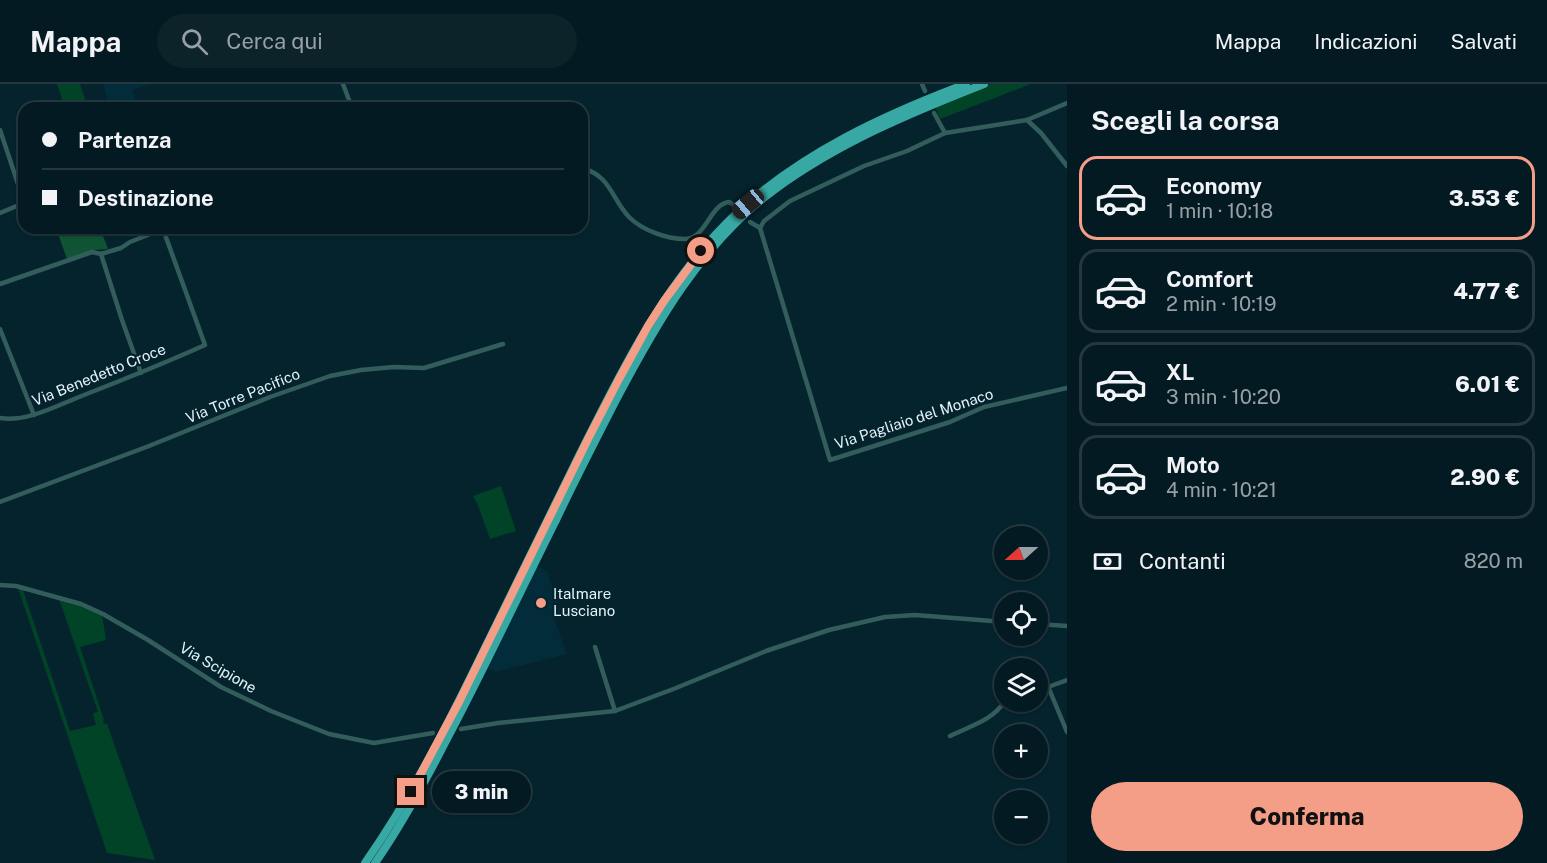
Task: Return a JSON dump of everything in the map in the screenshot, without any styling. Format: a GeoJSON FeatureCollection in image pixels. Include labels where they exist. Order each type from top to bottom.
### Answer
{"type":"FeatureCollection","features":[{"type":"Feature","properties":{"kind":"highway"},"geometry":{"type":"LineString","coordinates":[[375,863],[426,781],[462,711],[594,427],[648,326],[696,258],[736,213],[780,178],[816,154],[892,114],[966,84]]}},
{"type":"Feature","properties":{"kind":"highway"},"geometry":{"type":"LineString","coordinates":[[365,863],[381,842],[411,792],[556,509],[590,451],[651,335],[690,276],[743,217],[773,191],[816,162],[905,116],[984,84]]}},
{"type":"Feature","properties":{"kind":"street"},"geometry":{"type":"LineString","coordinates":[[343,84],[350,102]]}},
{"type":"Feature","properties":{"kind":"street"},"geometry":{"type":"LineString","coordinates":[[922,84],[924,91]]}},
{"type":"Feature","properties":{"kind":"street"},"geometry":{"type":"LineString","coordinates":[[750,222],[760,228],[764,221],[790,201],[864,166],[907,151],[945,133],[1027,120],[1067,103]]}},
{"type":"Feature","properties":{"kind":"street"},"geometry":{"type":"LineString","coordinates":[[934,113],[945,133]]}},
{"type":"Feature","properties":{"kind":"street"},"geometry":{"type":"LineString","coordinates":[[1027,120],[1041,133],[1067,166]]}},
{"type":"Feature","properties":{"kind":"street"},"geometry":{"type":"LineString","coordinates":[[0,130],[18,184]]}},
{"type":"Feature","properties":{"kind":"street"},"geometry":{"type":"LineString","coordinates":[[588,170],[602,178],[630,218],[653,232],[670,237],[687,239],[696,236],[722,204],[729,202],[734,205]]}},
{"type":"Feature","properties":{"kind":"street"},"geometry":{"type":"LineString","coordinates":[[0,213],[18,205]]}},
{"type":"Feature","properties":{"kind":"street","name":"Via Pagliaio del Monaco"},"geometry":{"type":"LineString","coordinates":[[760,228],[830,460],[950,422],[984,407],[1067,388]]}},
{"type":"Feature","properties":{"kind":"street"},"geometry":{"type":"LineString","coordinates":[[0,284],[92,252],[101,254],[121,248],[150,234]]}},
{"type":"Feature","properties":{"kind":"street","name":"Via Benedetto Croce"},"geometry":{"type":"LineString","coordinates":[[0,418],[8,420],[34,415],[205,345],[165,234]]}},
{"type":"Feature","properties":{"kind":"street"},"geometry":{"type":"LineString","coordinates":[[101,254],[141,373]]}},
{"type":"Feature","properties":{"kind":"street"},"geometry":{"type":"LineString","coordinates":[[0,328],[34,415]]}},
{"type":"Feature","properties":{"kind":"street","name":"Via Torre Pacifico"},"geometry":{"type":"LineString","coordinates":[[0,502],[330,376],[394,367],[424,368],[503,344]]}},
{"type":"Feature","properties":{"kind":"street","name":"Via Scipione"},"geometry":{"type":"LineString","coordinates":[[0,585],[16,586],[81,603],[148,640],[221,687],[271,711],[329,734],[374,743],[433,734]]}},
{"type":"Feature","properties":{"kind":"street"},"geometry":{"type":"LineString","coordinates":[[461,729],[615,711],[766,651],[829,630],[885,616],[915,615],[994,621]]}},
{"type":"Feature","properties":{"kind":"street"},"geometry":{"type":"LineString","coordinates":[[1048,625],[1067,626]]}},
{"type":"Feature","properties":{"kind":"street"},"geometry":{"type":"LineString","coordinates":[[596,647],[615,711]]}},
{"type":"Feature","properties":{"kind":"street"},"geometry":{"type":"LineString","coordinates":[[1067,680],[1048,687],[1067,732]]}},
{"type":"Feature","properties":{"kind":"street"},"geometry":{"type":"LineString","coordinates":[[950,736],[992,716],[995,712]]}},
{"type":"Feature","properties":{"kind":"shaded area"},"geometry":{"type":"Polygon","coordinates":[[[103,84],[152,84],[132,90],[136,102],[108,102],[103,84]]]}},
{"type":"Feature","properties":{"kind":"shaded area"},"geometry":{"type":"Polygon","coordinates":[[[537,566],[547,571],[562,616],[554,619],[567,654],[495,672],[488,668],[537,566]]]}},
{"type":"Feature","properties":{"kind":"green space"},"geometry":{"type":"Polygon","coordinates":[[[57,84],[80,84],[86,102],[63,102],[57,84]]]}},
{"type":"Feature","properties":{"kind":"green space"},"geometry":{"type":"Polygon","coordinates":[[[991,84],[1031,84],[940,119],[935,106],[991,84]]]}},
{"type":"Feature","properties":{"kind":"green space"},"geometry":{"type":"Polygon","coordinates":[[[58,234],[102,234],[108,249],[93,250],[67,259],[58,234]]]}},
{"type":"Feature","properties":{"kind":"green space"},"geometry":{"type":"Polygon","coordinates":[[[501,486],[516,531],[490,539],[473,496],[501,486]]]}},
{"type":"Feature","properties":{"kind":"green space"},"geometry":{"type":"Polygon","coordinates":[[[18,588],[23,590],[70,731],[96,725],[93,713],[98,712],[59,599],[102,614],[106,640],[80,647],[104,724],[107,724],[155,860],[107,853],[18,588]]]}},
{"type":"Feature","properties":{"kind":"place","name":"Italmare Lusciano"},"geometry":{"type":"Point","coordinates":[541,603]}},
{"type":"Feature","properties":{"kind":"route"},"geometry":{"type":"LineString","coordinates":[[411,792],[459,702],[619,379],[664,301],[701,251]]}}]}
